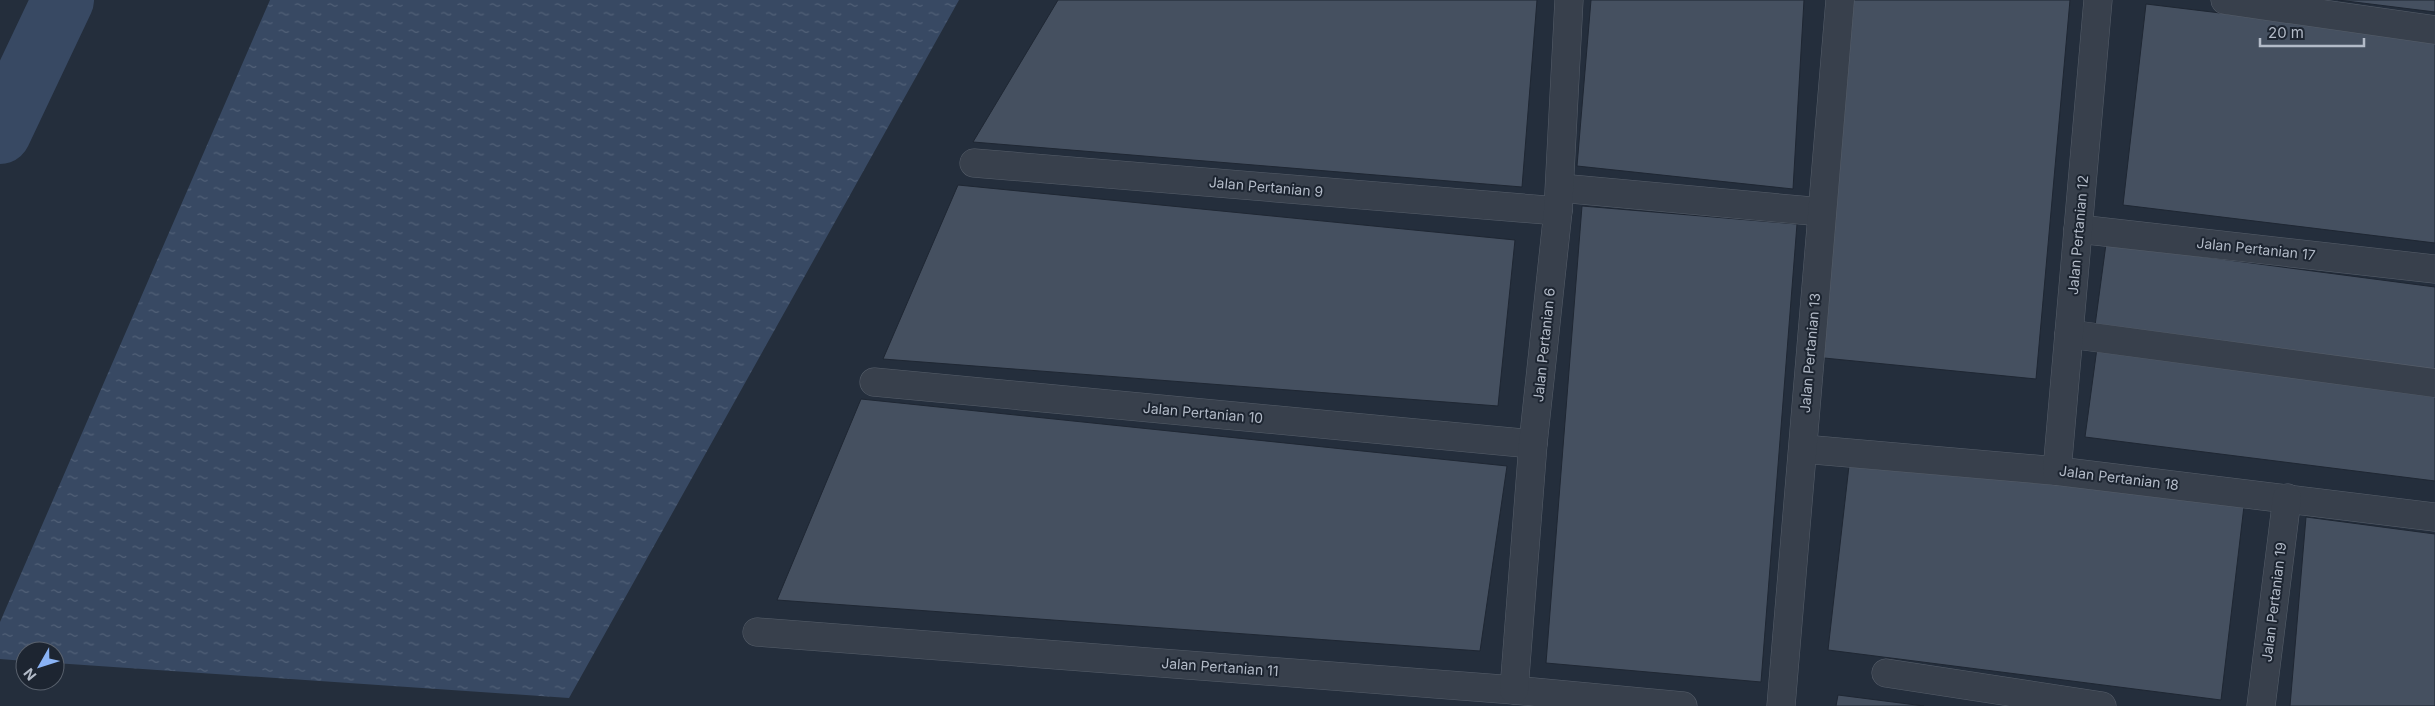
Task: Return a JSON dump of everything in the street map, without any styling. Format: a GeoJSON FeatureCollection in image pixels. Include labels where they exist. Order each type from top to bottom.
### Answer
{"type":"FeatureCollection","features":[{"type":"Feature","properties":{"kind":"street","name":"Jalan Pertanian 6"},"geometry":{"type":"LineString","coordinates":[[1514,690],[1533,444],[1559,200],[1569,0]]}},
{"type":"Feature","properties":{"kind":"street","name":"Jalan Pertanian 13"},"geometry":{"type":"LineString","coordinates":[[1781,706],[1840,0]]}},
{"type":"Feature","properties":{"kind":"street","name":"Jalan Pertanian 12"},"geometry":{"type":"LineString","coordinates":[[2057,471],[2098,0]]}},
{"type":"Feature","properties":{"kind":"street"},"geometry":{"type":"LineString","coordinates":[[2225,0],[2435,30]]}},
{"type":"Feature","properties":{"kind":"street","name":"Jalan Pertanian 9"},"geometry":{"type":"LineString","coordinates":[[974,163],[1559,200],[1822,212]]}},
{"type":"Feature","properties":{"kind":"street","name":"Jalan Pertanian 17"},"geometry":{"type":"LineString","coordinates":[[2078,229],[2435,269]]}},
{"type":"Feature","properties":{"kind":"street"},"geometry":{"type":"LineString","coordinates":[[2069,334],[2161,348],[2435,383]]}},
{"type":"Feature","properties":{"kind":"street","name":"Jalan Pertanian 10"},"geometry":{"type":"LineString","coordinates":[[874,382],[1533,444]]}},
{"type":"Feature","properties":{"kind":"street","name":"Jalan Pertanian 18"},"geometry":{"type":"LineString","coordinates":[[1803,449],[2057,471],[2435,517]]}},
{"type":"Feature","properties":{"kind":"street","name":"Jalan Pertanian 19"},"geometry":{"type":"LineString","coordinates":[[2261,706],[2287,498]]}},
{"type":"Feature","properties":{"kind":"street","name":"Jalan Pertanian 11"},"geometry":{"type":"LineString","coordinates":[[757,632],[1514,690],[1683,706]]}},
{"type":"Feature","properties":{"kind":"street"},"geometry":{"type":"LineString","coordinates":[[1886,673],[2102,706]]}},
{"type":"Feature","properties":{"kind":"water"},"geometry":{"type":"Polygon","coordinates":[[[270,0],[959,0],[569,698],[65,664],[65,641],[15,641],[15,660],[0,659],[0,622],[270,0]]]}},
{"type":"Feature","properties":{"kind":"building"},"geometry":{"type":"Polygon","coordinates":[[[1058,0],[1537,0],[1522,187],[973,142],[1058,0]]]}},
{"type":"Feature","properties":{"kind":"building"},"geometry":{"type":"Polygon","coordinates":[[[1591,0],[1804,0],[1793,189],[1577,166],[1591,0]]]}},
{"type":"Feature","properties":{"kind":"building"},"geometry":{"type":"Polygon","coordinates":[[[1847,0],[2070,0],[2036,379],[1814,357],[1847,0]]]}},
{"type":"Feature","properties":{"kind":"building"},"geometry":{"type":"Polygon","coordinates":[[[2338,0],[2435,0],[2435,12],[2338,0]]]}},
{"type":"Feature","properties":{"kind":"building"},"geometry":{"type":"Polygon","coordinates":[[[2146,4],[2435,39],[2435,243],[2123,205],[2146,4]]]}},
{"type":"Feature","properties":{"kind":"building"},"geometry":{"type":"Polygon","coordinates":[[[958,185],[1515,240],[1498,406],[883,359],[958,185]]]}},
{"type":"Feature","properties":{"kind":"building"},"geometry":{"type":"Polygon","coordinates":[[[1582,206],[1797,224],[1761,682],[1546,663],[1582,206]]]}},
{"type":"Feature","properties":{"kind":"building"},"geometry":{"type":"Polygon","coordinates":[[[2106,244],[2435,287],[2435,376],[2094,333],[2106,244]]]}},
{"type":"Feature","properties":{"kind":"building"},"geometry":{"type":"Polygon","coordinates":[[[2097,348],[2435,392],[2435,481],[2085,437],[2097,348]]]}},
{"type":"Feature","properties":{"kind":"building"},"geometry":{"type":"Polygon","coordinates":[[[861,399],[1507,466],[1480,651],[777,600],[861,399]]]}},
{"type":"Feature","properties":{"kind":"building"},"geometry":{"type":"Polygon","coordinates":[[[1850,457],[2244,506],[2221,700],[1828,650],[1850,457]]]}},
{"type":"Feature","properties":{"kind":"building"},"geometry":{"type":"Polygon","coordinates":[[[2306,517],[2435,534],[2435,706],[2290,706],[2306,517]]]}},
{"type":"Feature","properties":{"kind":"building"},"geometry":{"type":"Polygon","coordinates":[[[1838,695],[1924,706],[1836,706],[1838,695]]]}},
{"type":"Feature","properties":{"kind":"waterway"},"geometry":{"type":"LineString","coordinates":[[0,133],[63,0]]}}]}
